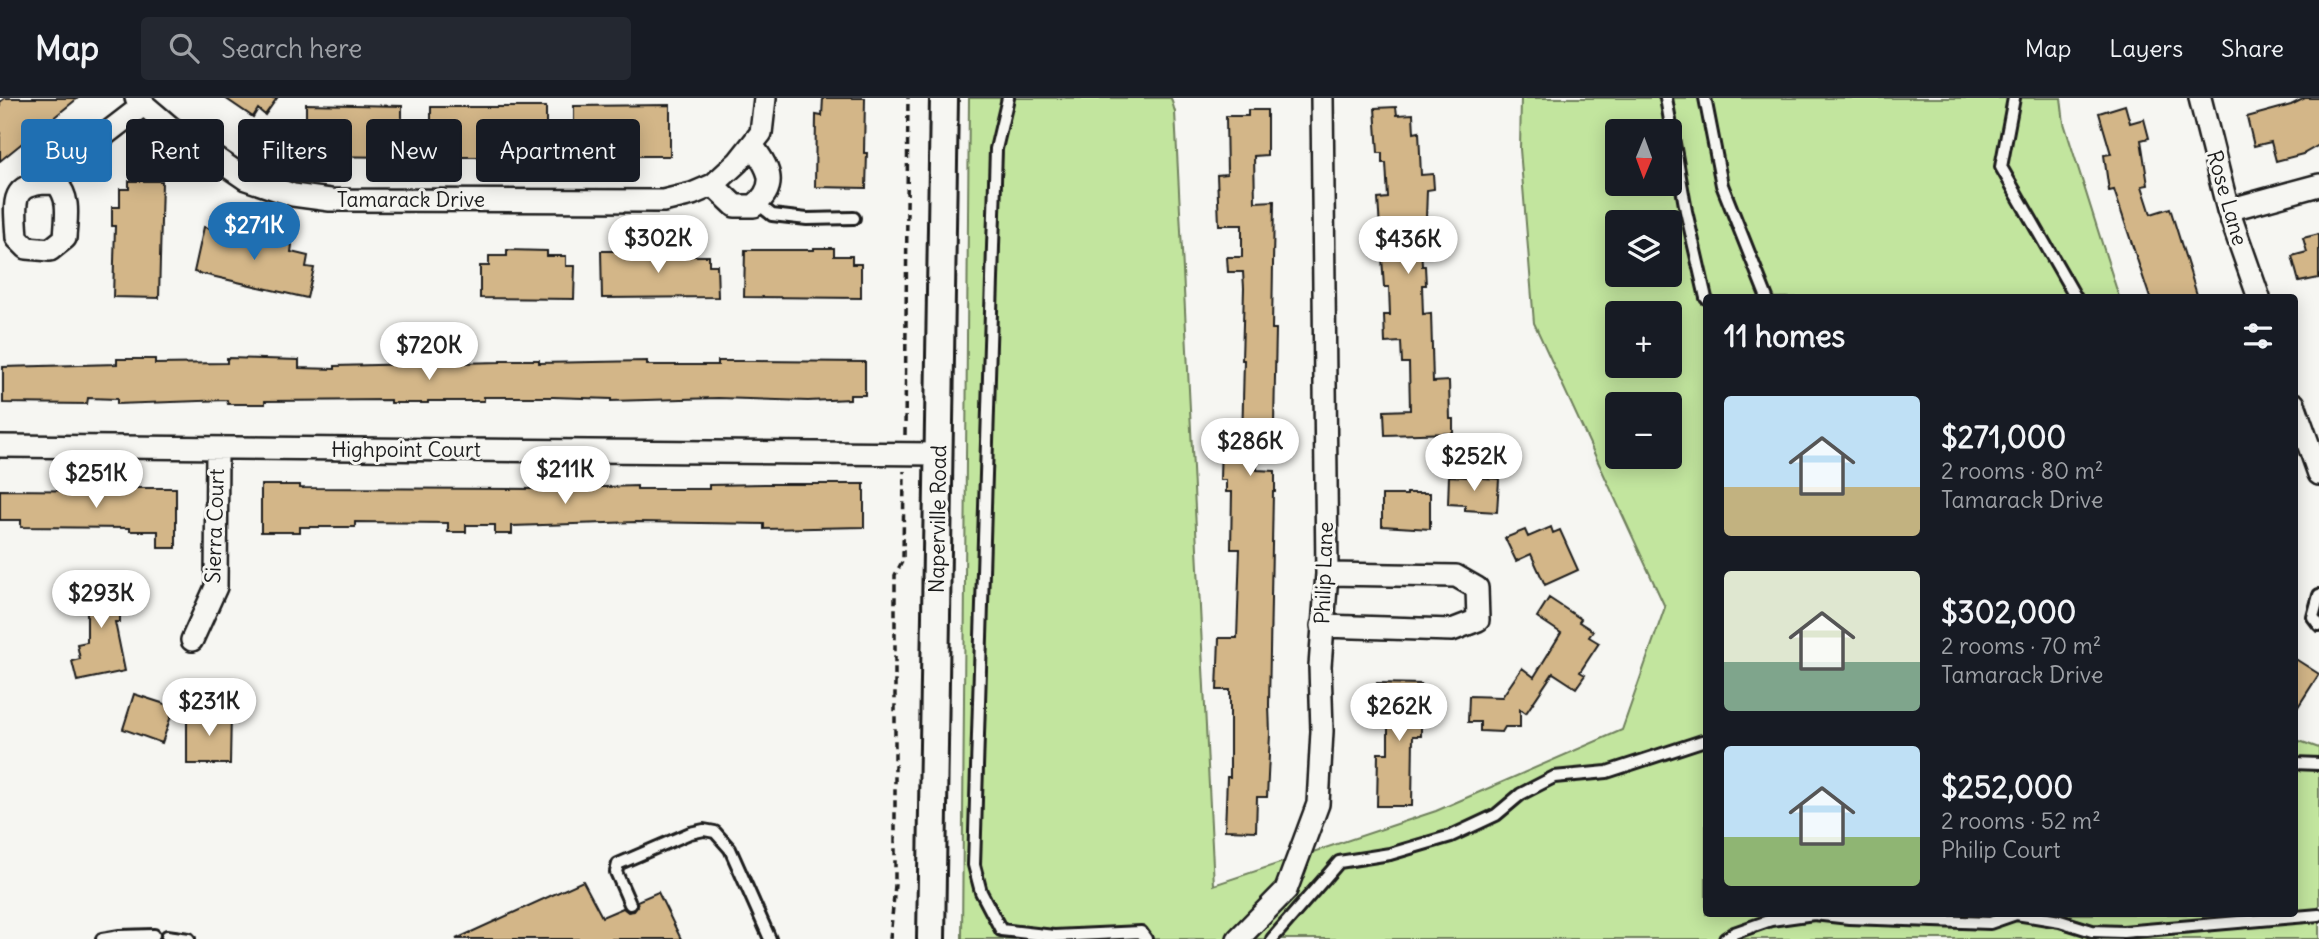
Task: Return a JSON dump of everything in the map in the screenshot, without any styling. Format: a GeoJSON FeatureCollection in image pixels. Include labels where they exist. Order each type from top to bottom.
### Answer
{"type":"FeatureCollection","features":[{"type":"Feature","properties":{"kind":"street","name":"Tamarack Drive"},"geometry":{"type":"LineString","coordinates":[[139,102],[246,179],[293,195],[330,200],[663,201],[692,194],[713,185],[738,162],[761,133],[765,98]]}},
{"type":"Feature","properties":{"kind":"street","name":"Naperville Road"},"geometry":{"type":"LineString","coordinates":[[931,939],[944,98]]}},
{"type":"Feature","properties":{"kind":"street","name":"Philip Lane"},"geometry":{"type":"LineString","coordinates":[[1238,939],[1286,890],[1318,804],[1322,731],[1320,666],[1327,574],[1322,98]]}},
{"type":"Feature","properties":{"kind":"street","name":"Rose Lane"},"geometry":{"type":"LineString","coordinates":[[2200,98],[2228,210],[2258,294]]}},
{"type":"Feature","properties":{"kind":"street"},"geometry":{"type":"LineString","coordinates":[[56,183],[82,153],[139,102]]}},
{"type":"Feature","properties":{"kind":"street"},"geometry":{"type":"LineString","coordinates":[[713,185],[735,206],[754,206],[766,195],[768,167],[752,145]]}},
{"type":"Feature","properties":{"kind":"street"},"geometry":{"type":"LineString","coordinates":[[36,183],[56,183],[63,190],[66,200],[65,238],[50,250],[27,248],[17,238],[8,221],[16,198],[23,187],[36,183]]}},
{"type":"Feature","properties":{"kind":"street"},"geometry":{"type":"LineString","coordinates":[[2228,210],[2319,185]]}},
{"type":"Feature","properties":{"kind":"street"},"geometry":{"type":"LineString","coordinates":[[2298,411],[2312,436],[2319,474]]}},
{"type":"Feature","properties":{"kind":"street","name":"Highpoint Court"},"geometry":{"type":"LineString","coordinates":[[0,446],[939,454]]}},
{"type":"Feature","properties":{"kind":"street","name":"Sierra Court"},"geometry":{"type":"LineString","coordinates":[[192,640],[216,587],[217,448]]}},
{"type":"Feature","properties":{"kind":"street"},"geometry":{"type":"LineString","coordinates":[[1322,626],[1452,631],[1478,620],[1478,588],[1455,576],[1327,574]]}},
{"type":"Feature","properties":{"kind":"lane"},"geometry":{"type":"LineString","coordinates":[[1008,98],[996,149],[974,865],[981,892],[1001,930],[1054,936],[1141,932],[1146,939]]}},
{"type":"Feature","properties":{"kind":"lane"},"geometry":{"type":"LineString","coordinates":[[1666,98],[1686,211],[1705,294]]}},
{"type":"Feature","properties":{"kind":"lane"},"geometry":{"type":"LineString","coordinates":[[1705,98],[1722,185],[1765,294]]}},
{"type":"Feature","properties":{"kind":"lane"},"geometry":{"type":"LineString","coordinates":[[2014,98],[2001,167],[2074,294]]}},
{"type":"Feature","properties":{"kind":"lane"},"geometry":{"type":"LineString","coordinates":[[757,203],[772,215],[807,219],[854,218]]}},
{"type":"Feature","properties":{"kind":"lane"},"geometry":{"type":"LineString","coordinates":[[2319,595],[2313,617],[2319,625]]}},
{"type":"Feature","properties":{"kind":"lane"},"geometry":{"type":"LineString","coordinates":[[1272,939],[1339,862],[1390,854],[1451,836],[1496,815],[1521,794],[1554,777],[1607,772],[1703,741]]}},
{"type":"Feature","properties":{"kind":"lane"},"geometry":{"type":"LineString","coordinates":[[2298,763],[2319,764]]}},
{"type":"Feature","properties":{"kind":"lane"},"geometry":{"type":"LineString","coordinates":[[630,905],[616,872],[618,864],[691,833],[704,830],[715,832],[730,849],[770,939]]}},
{"type":"Feature","properties":{"kind":"lane"},"geometry":{"type":"LineString","coordinates":[[2298,917],[2319,915]]}},
{"type":"Feature","properties":{"kind":"lane"},"geometry":{"type":"LineString","coordinates":[[1725,939],[1734,933],[1771,920],[1792,917]]}},
{"type":"Feature","properties":{"kind":"lane"},"geometry":{"type":"LineString","coordinates":[[1840,917],[1990,923],[2007,917]]}},
{"type":"Feature","properties":{"kind":"lane"},"geometry":{"type":"LineString","coordinates":[[2035,917],[2092,931],[2123,932],[2296,917]]}},
{"type":"Feature","properties":{"kind":"lane"},"geometry":{"type":"LineString","coordinates":[[106,939],[154,935]]}},
{"type":"Feature","properties":{"kind":"lane"},"geometry":{"type":"LineString","coordinates":[[167,936],[189,939]]}},
{"type":"Feature","properties":{"kind":"path"},"geometry":{"type":"LineString","coordinates":[[905,428],[908,98]]}},
{"type":"Feature","properties":{"kind":"path"},"geometry":{"type":"LineString","coordinates":[[890,939],[895,885],[895,575],[903,560],[904,471]]}},
{"type":"Feature","properties":{"kind":"green space"},"geometry":{"type":"Polygon","coordinates":[[[969,98],[1171,98],[1175,112],[1214,885],[1436,811],[1622,730],[1665,607],[1534,323],[1520,149],[1521,98],[2061,98],[2064,123],[2118,294],[1703,294],[1703,917],[2298,917],[2298,740],[2319,748],[2319,939],[962,939],[969,98]]]}},
{"type":"Feature","properties":{"kind":"building"},"geometry":{"type":"Polygon","coordinates":[[[5,98],[78,98],[52,119],[21,119],[21,144],[0,161],[0,102],[5,98]]]}},
{"type":"Feature","properties":{"kind":"building"},"geometry":{"type":"Polygon","coordinates":[[[225,98],[277,98],[265,115],[258,109],[253,117],[225,98]]]}},
{"type":"Feature","properties":{"kind":"building"},"geometry":{"type":"Polygon","coordinates":[[[823,98],[865,98],[866,188],[815,187],[816,115],[822,116],[823,98]]]}},
{"type":"Feature","properties":{"kind":"building"},"geometry":{"type":"Polygon","coordinates":[[[2305,98],[2319,98],[2319,145],[2303,154],[2276,161],[2271,142],[2254,146],[2247,117],[2291,105],[2305,98]]]}},
{"type":"Feature","properties":{"kind":"building"},"geometry":{"type":"Polygon","coordinates":[[[306,104],[402,106],[402,119],[366,119],[366,157],[352,156],[352,119],[306,119],[306,104]]]}},
{"type":"Feature","properties":{"kind":"building"},"geometry":{"type":"Polygon","coordinates":[[[670,105],[670,156],[640,156],[640,119],[574,119],[574,106],[670,105]]]}},
{"type":"Feature","properties":{"kind":"building"},"geometry":{"type":"Polygon","coordinates":[[[2125,105],[2130,123],[2144,119],[2149,138],[2141,140],[2148,185],[2142,186],[2151,214],[2170,208],[2197,294],[2149,294],[2114,190],[2109,191],[2104,155],[2111,154],[2099,113],[2125,105]]]}},
{"type":"Feature","properties":{"kind":"building"},"geometry":{"type":"Polygon","coordinates":[[[431,107],[546,107],[546,119],[476,119],[476,157],[462,157],[462,119],[431,119],[431,107]]]}},
{"type":"Feature","properties":{"kind":"building"},"geometry":{"type":"Polygon","coordinates":[[[1396,107],[1397,115],[1413,114],[1414,133],[1419,132],[1421,175],[1433,174],[1434,189],[1427,190],[1426,219],[1420,220],[1422,266],[1425,266],[1426,285],[1422,285],[1423,314],[1431,313],[1433,382],[1449,381],[1453,433],[1385,435],[1384,411],[1410,410],[1409,363],[1402,363],[1401,342],[1385,343],[1384,315],[1390,315],[1389,287],[1384,287],[1378,199],[1388,198],[1386,163],[1382,163],[1382,153],[1378,153],[1375,108],[1396,107]]]}},
{"type":"Feature","properties":{"kind":"building"},"geometry":{"type":"Polygon","coordinates":[[[1248,110],[1267,110],[1267,155],[1254,156],[1255,202],[1274,201],[1272,329],[1276,329],[1274,424],[1258,424],[1257,470],[1275,471],[1275,492],[1267,797],[1257,797],[1256,831],[1225,830],[1227,777],[1230,777],[1230,690],[1217,690],[1219,638],[1237,638],[1240,549],[1231,549],[1232,492],[1226,492],[1226,480],[1220,480],[1221,441],[1242,441],[1244,288],[1243,272],[1228,272],[1227,257],[1242,257],[1242,225],[1219,225],[1217,175],[1227,174],[1226,116],[1248,116],[1248,110]]]}},
{"type":"Feature","properties":{"kind":"building"},"geometry":{"type":"Polygon","coordinates":[[[129,182],[162,182],[159,298],[113,297],[115,226],[112,226],[112,207],[120,207],[120,189],[129,189],[129,182]]]}},
{"type":"Feature","properties":{"kind":"building"},"geometry":{"type":"Polygon","coordinates":[[[204,227],[292,245],[291,252],[308,256],[306,267],[314,268],[307,298],[194,272],[204,227]]]}},
{"type":"Feature","properties":{"kind":"building"},"geometry":{"type":"Polygon","coordinates":[[[2319,234],[2319,278],[2299,282],[2292,256],[2307,252],[2303,238],[2319,234]]]}},
{"type":"Feature","properties":{"kind":"building"},"geometry":{"type":"Polygon","coordinates":[[[834,248],[834,256],[852,256],[852,264],[861,264],[861,298],[744,297],[745,250],[834,248]]]}},
{"type":"Feature","properties":{"kind":"building"},"geometry":{"type":"Polygon","coordinates":[[[691,249],[691,256],[709,256],[709,265],[717,265],[718,297],[602,298],[601,251],[691,249]]]}},
{"type":"Feature","properties":{"kind":"building"},"geometry":{"type":"Polygon","coordinates":[[[507,250],[547,251],[547,256],[566,256],[566,266],[575,266],[574,299],[480,298],[480,266],[489,266],[489,256],[507,256],[507,250]]]}},
{"type":"Feature","properties":{"kind":"building"},"geometry":{"type":"Polygon","coordinates":[[[227,358],[299,360],[299,368],[335,369],[335,366],[500,360],[539,360],[539,363],[647,361],[647,365],[718,365],[718,361],[865,362],[865,395],[850,395],[850,399],[808,401],[718,398],[611,401],[553,397],[484,397],[484,401],[428,403],[391,403],[391,400],[228,404],[227,400],[117,404],[117,399],[88,398],[87,404],[3,403],[3,367],[117,364],[117,359],[155,359],[155,364],[227,363],[227,358]]]}},
{"type":"Feature","properties":{"kind":"building"},"geometry":{"type":"Polygon","coordinates":[[[1449,476],[1499,479],[1497,512],[1465,510],[1465,505],[1448,504],[1449,476]]]}},
{"type":"Feature","properties":{"kind":"building"},"geometry":{"type":"Polygon","coordinates":[[[864,484],[864,527],[764,529],[764,524],[637,522],[512,526],[512,534],[495,534],[495,525],[466,525],[466,532],[448,532],[448,523],[355,522],[355,527],[300,527],[300,532],[261,532],[261,485],[300,485],[300,488],[537,489],[637,486],[637,489],[709,489],[709,485],[864,484]]]}},
{"type":"Feature","properties":{"kind":"building"},"geometry":{"type":"Polygon","coordinates":[[[130,488],[176,488],[176,548],[158,548],[158,531],[130,531],[130,528],[21,527],[21,520],[0,520],[0,490],[130,491],[130,488]]]}},
{"type":"Feature","properties":{"kind":"building"},"geometry":{"type":"Polygon","coordinates":[[[1430,493],[1430,529],[1382,526],[1382,495],[1430,493]]]}},
{"type":"Feature","properties":{"kind":"building"},"geometry":{"type":"Polygon","coordinates":[[[1551,527],[1553,533],[1560,530],[1578,570],[1545,585],[1531,554],[1516,561],[1505,538],[1525,530],[1528,537],[1551,527]]]}},
{"type":"Feature","properties":{"kind":"building"},"geometry":{"type":"Polygon","coordinates":[[[88,580],[123,580],[123,592],[130,592],[130,606],[120,606],[120,622],[115,622],[125,671],[77,681],[72,661],[80,659],[77,644],[87,642],[87,609],[78,609],[78,593],[88,593],[88,580]]]}},
{"type":"Feature","properties":{"kind":"building"},"geometry":{"type":"Polygon","coordinates":[[[1549,598],[1581,619],[1579,622],[1593,631],[1589,637],[1599,643],[1580,672],[1585,675],[1576,688],[1553,673],[1526,713],[1520,709],[1520,727],[1505,727],[1502,732],[1480,731],[1480,722],[1468,722],[1469,696],[1502,697],[1522,668],[1534,677],[1561,633],[1537,617],[1549,598]]]}},
{"type":"Feature","properties":{"kind":"building"},"geometry":{"type":"Polygon","coordinates":[[[2298,661],[2319,674],[2298,707],[2298,661]]]}},
{"type":"Feature","properties":{"kind":"building"},"geometry":{"type":"Polygon","coordinates":[[[1377,683],[1421,684],[1421,736],[1413,736],[1412,806],[1377,806],[1378,753],[1388,753],[1388,703],[1377,703],[1377,683]]]}},
{"type":"Feature","properties":{"kind":"building"},"geometry":{"type":"Polygon","coordinates":[[[134,694],[174,707],[162,743],[123,729],[134,694]]]}},
{"type":"Feature","properties":{"kind":"building"},"geometry":{"type":"Polygon","coordinates":[[[187,712],[231,712],[230,764],[187,764],[187,712]]]}},
{"type":"Feature","properties":{"kind":"building"},"geometry":{"type":"Polygon","coordinates":[[[583,881],[602,917],[623,908],[628,912],[634,911],[638,906],[637,901],[658,892],[681,939],[456,939],[583,881]]]}}]}
